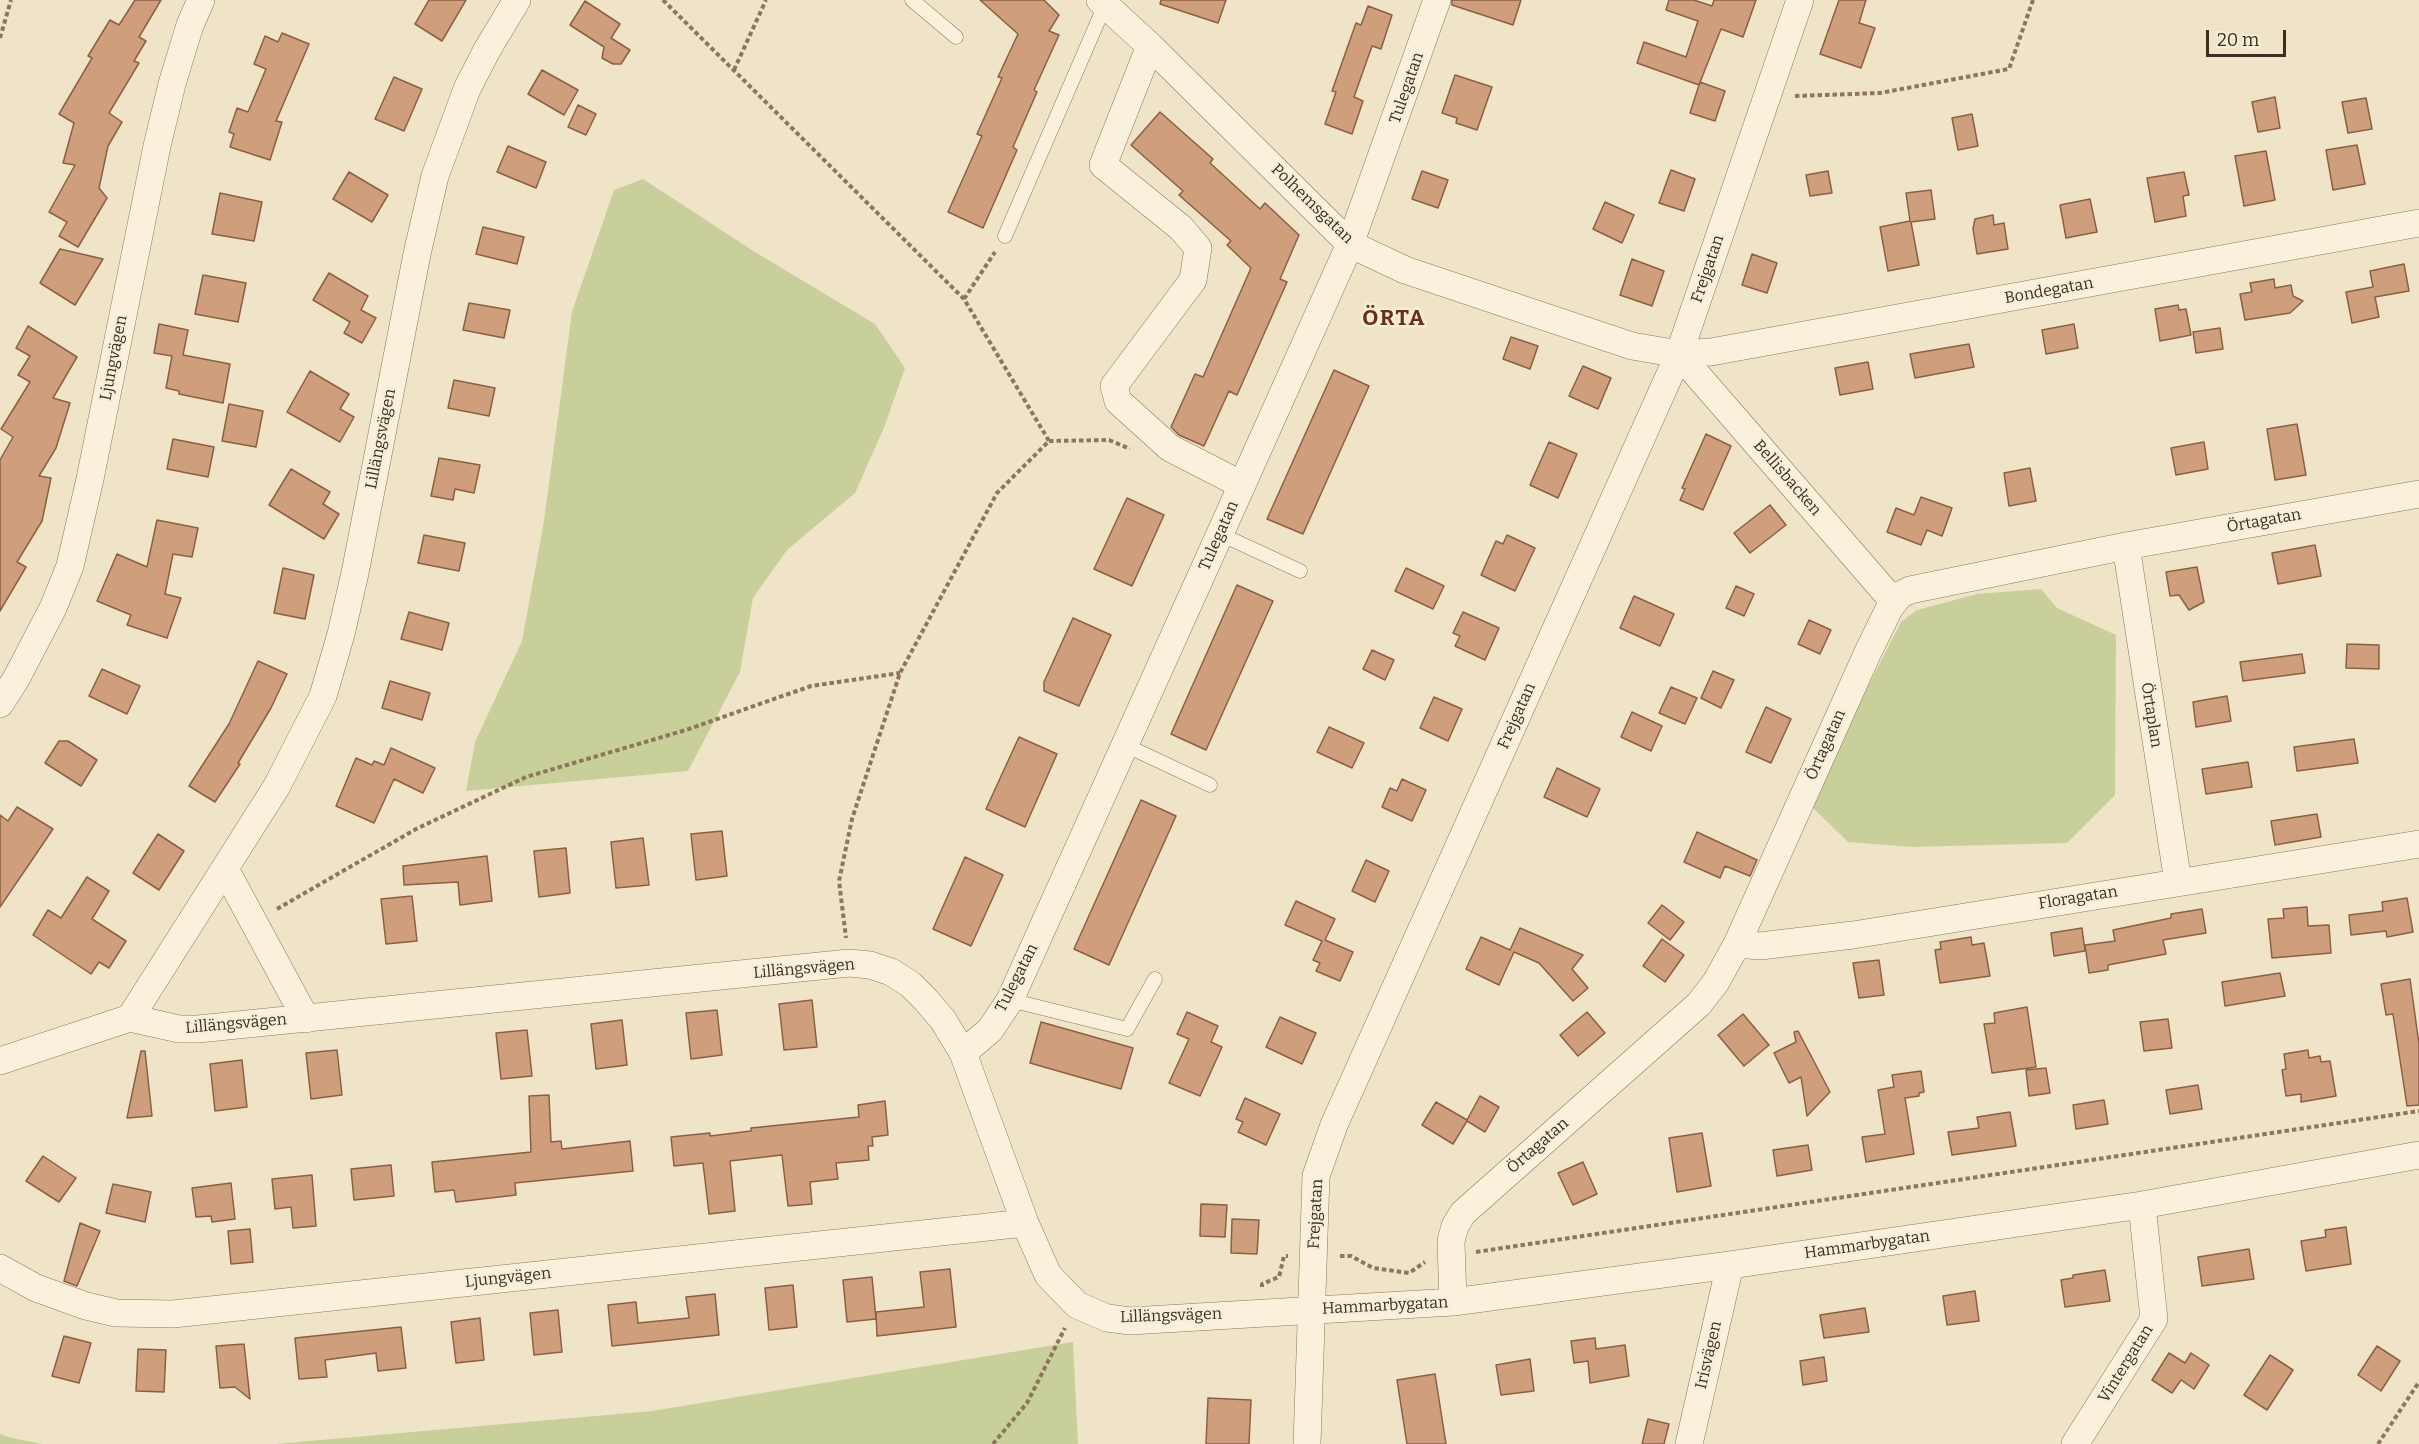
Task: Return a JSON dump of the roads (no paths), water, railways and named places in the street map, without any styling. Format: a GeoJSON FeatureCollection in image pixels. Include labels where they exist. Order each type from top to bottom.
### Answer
{"type":"FeatureCollection","features":[{"type":"Feature","properties":{"kind":"street","name":"Ljungvägen"},"geometry":{"type":"LineString","coordinates":[[0,704],[16,679],[53,608],[70,566],[90,479],[157,146],[172,84],[190,25],[201,0]]}},
{"type":"Feature","properties":{"kind":"street","name":"Lillängsvägen"},"geometry":{"type":"LineString","coordinates":[[517,0],[467,89],[435,176],[417,254],[355,573],[341,634],[323,696],[277,786],[130,1018],[179,1029],[306,1019],[849,963],[870,965],[891,972],[910,984],[943,1020],[963,1053],[1025,1223],[1048,1275],[1077,1305],[1107,1318],[1130,1321],[1311,1309]]}},
{"type":"Feature","properties":{"kind":"street","name":"Tulegatan"},"geometry":{"type":"LineString","coordinates":[[963,1053],[990,1030],[1010,1000],[1220,534],[1350,244],[1437,0]]}},
{"type":"Feature","properties":{"kind":"street","name":"Frejgatan"},"geometry":{"type":"LineString","coordinates":[[1307,1444],[1316,1176],[1334,1125],[1679,354],[1800,0]]}},
{"type":"Feature","properties":{"kind":"street","name":"Polhemsgatan"},"geometry":{"type":"LineString","coordinates":[[1102,2],[1150,46],[1350,244],[1405,270],[1428,278],[1632,346],[1679,354]]}},
{"type":"Feature","properties":{"kind":"street"},"geometry":{"type":"LineString","coordinates":[[1150,46],[1103,165],[1181,228],[1198,248],[1193,280],[1114,386],[1118,401],[1170,448],[1242,485]]}},
{"type":"Feature","properties":{"kind":"street","name":"Bondegatan"},"geometry":{"type":"LineString","coordinates":[[1679,354],[1711,352],[2419,223]]}},
{"type":"Feature","properties":{"kind":"street","name":"Bellisbacken"},"geometry":{"type":"LineString","coordinates":[[1679,354],[1894,602]]}},
{"type":"Feature","properties":{"kind":"street","name":"Örtagatan"},"geometry":{"type":"LineString","coordinates":[[1453,1302],[1451,1241],[1455,1226],[1463,1213],[1700,1004],[1716,982],[1737,945],[1868,652],[1894,602],[1900,595],[1910,590],[2126,546],[2419,494]]}},
{"type":"Feature","properties":{"kind":"street","name":"Örtaplan"},"geometry":{"type":"LineString","coordinates":[[2126,546],[2178,882]]}},
{"type":"Feature","properties":{"kind":"street","name":"Floragatan"},"geometry":{"type":"LineString","coordinates":[[1737,945],[1760,946],[1853,935],[2419,844]]}},
{"type":"Feature","properties":{"kind":"street","name":"Lillängsvägen"},"geometry":{"type":"LineString","coordinates":[[225,869],[306,1019]]}},
{"type":"Feature","properties":{"kind":"street"},"geometry":{"type":"LineString","coordinates":[[0,1061],[130,1018]]}},
{"type":"Feature","properties":{"kind":"street","name":"Hammarbygatan"},"geometry":{"type":"LineString","coordinates":[[1311,1309],[1453,1302],[1730,1265],[2142,1205],[2419,1155]]}},
{"type":"Feature","properties":{"kind":"street","name":"Vintergatan"},"geometry":{"type":"LineString","coordinates":[[2075,1444],[2154,1319],[2142,1205]]}},
{"type":"Feature","properties":{"kind":"street","name":"Ljungvägen"},"geometry":{"type":"LineString","coordinates":[[0,1268],[36,1288],[86,1306],[116,1313],[173,1314],[1025,1223]]}},
{"type":"Feature","properties":{"kind":"street","name":"Irisvägen"},"geometry":{"type":"LineString","coordinates":[[1689,1444],[1730,1265]]}},
{"type":"Feature","properties":{"kind":"lane"},"geometry":{"type":"LineString","coordinates":[[912,0],[956,37]]}},
{"type":"Feature","properties":{"kind":"lane"},"geometry":{"type":"LineString","coordinates":[[1005,236],[1102,2]]}},
{"type":"Feature","properties":{"kind":"lane"},"geometry":{"type":"LineString","coordinates":[[1220,534],[1300,571]]}},
{"type":"Feature","properties":{"kind":"lane"},"geometry":{"type":"LineString","coordinates":[[1125,745],[1210,785]]}},
{"type":"Feature","properties":{"kind":"lane"},"geometry":{"type":"LineString","coordinates":[[1010,1000],[1127,1029],[1155,979]]}},
{"type":"Feature","properties":{"kind":"district","name":"ÖRTA"},"geometry":{"type":"Point","coordinates":[1394,319]}}]}
